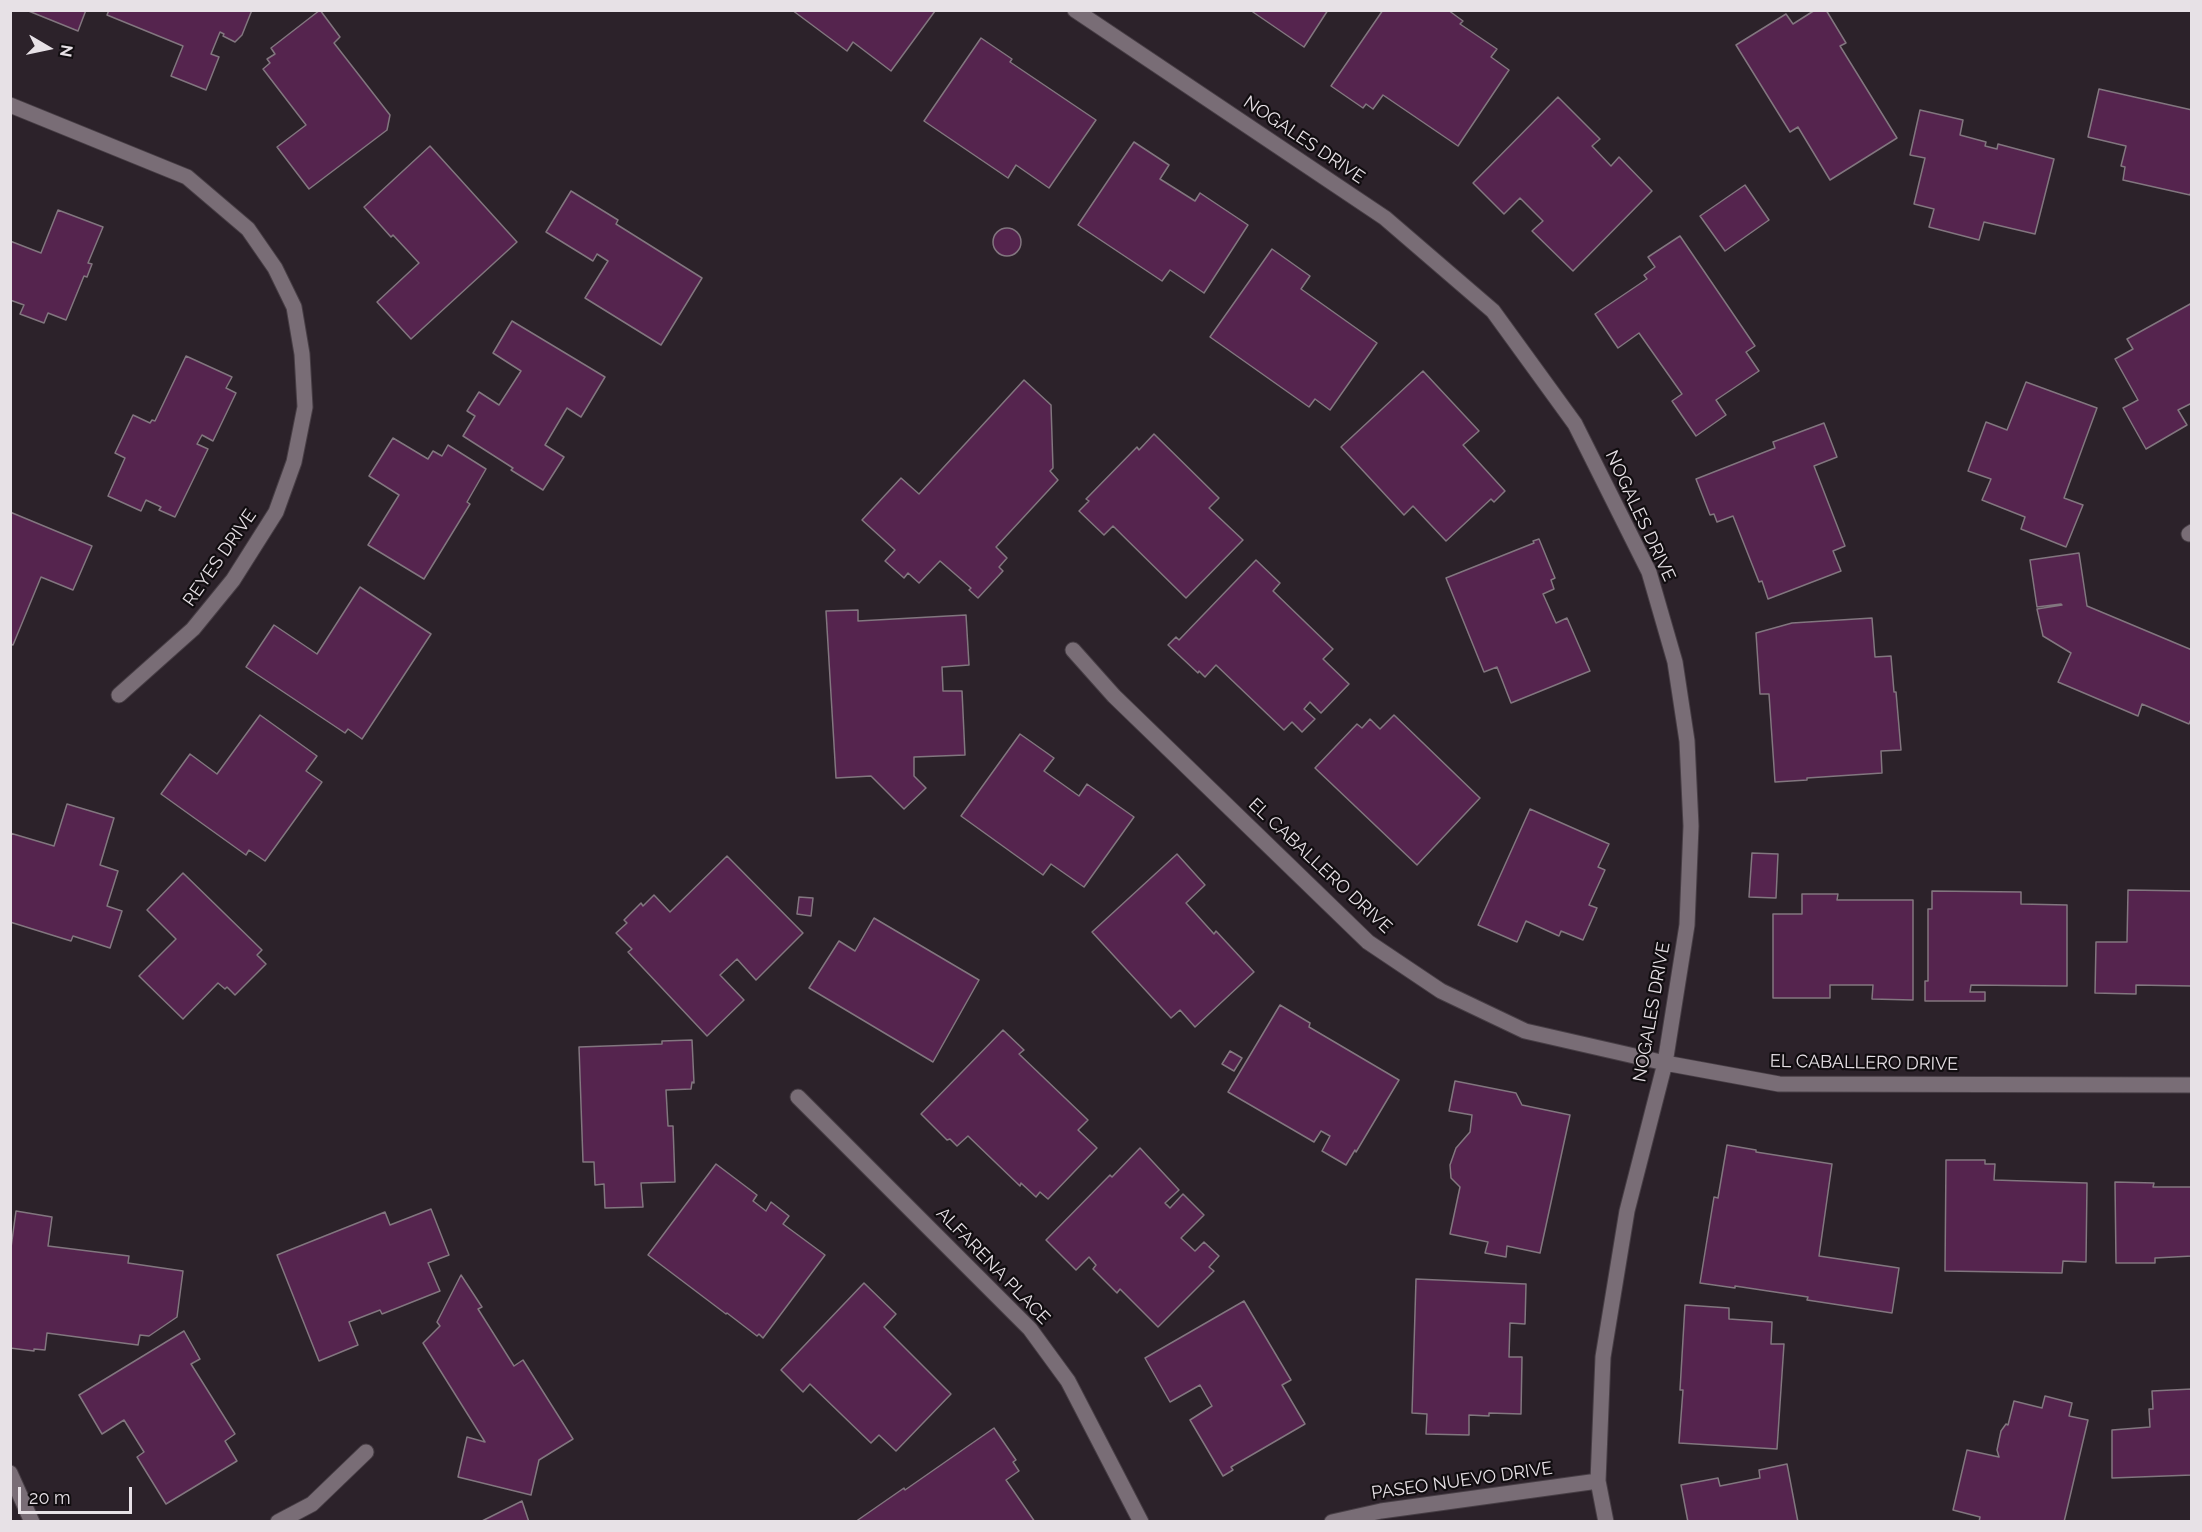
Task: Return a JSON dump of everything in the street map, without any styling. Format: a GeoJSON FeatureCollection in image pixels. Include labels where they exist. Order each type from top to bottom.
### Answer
{"type":"FeatureCollection","features":[{"type":"Feature","properties":{"kind":"street","name":"NOGALES DRIVE"},"geometry":{"type":"LineString","coordinates":[[1075,10],[1385,218],[1493,311],[1575,424],[1649,572],[1675,662],[1687,741],[1690,826],[1687,925],[1665,1063],[1627,1211],[1604,1346],[1598,1481],[1606,1521]]}},
{"type":"Feature","properties":{"kind":"street","name":"REYES DRIVE"},"geometry":{"type":"LineString","coordinates":[[10,105],[187,177],[248,229],[275,268],[294,307],[302,354],[305,407],[294,462],[276,512],[233,580],[193,629],[119,695]]}},
{"type":"Feature","properties":{"kind":"street","name":"EL CABALLERO DRIVE"},"geometry":{"type":"LineString","coordinates":[[1073,650],[1114,696],[1368,942],[1441,991],[1525,1031],[1665,1063],[1779,1084],[2192,1085]]}},
{"type":"Feature","properties":{"kind":"street","name":"ALFARENA PLACE"},"geometry":{"type":"LineString","coordinates":[[798,1097],[1030,1329],[1068,1381],[1141,1521]]}},
{"type":"Feature","properties":{"kind":"street"},"geometry":{"type":"LineString","coordinates":[[278,1521],[312,1504],[366,1452]]}},
{"type":"Feature","properties":{"kind":"street"},"geometry":{"type":"LineString","coordinates":[[10,1473],[32,1521]]}},
{"type":"Feature","properties":{"kind":"street","name":"PASEO NUEVO DRIVE"},"geometry":{"type":"LineString","coordinates":[[1332,1521],[1381,1511],[1598,1481]]}},
{"type":"Feature","properties":{"kind":"building"},"geometry":{"type":"Polygon","coordinates":[[[26,10],[86,10],[78,31],[26,10]]]}},
{"type":"Feature","properties":{"kind":"building"},"geometry":{"type":"Polygon","coordinates":[[[109,10],[252,10],[242,35],[235,42],[220,32],[211,54],[219,57],[206,90],[171,76],[183,46],[107,15],[109,10]]]}},
{"type":"Feature","properties":{"kind":"building"},"geometry":{"type":"Polygon","coordinates":[[[320,10],[340,37],[334,43],[390,115],[387,130],[309,189],[277,147],[306,125],[263,69],[270,63],[267,59],[275,54],[271,48],[320,10]]]}},
{"type":"Feature","properties":{"kind":"building"},"geometry":{"type":"Polygon","coordinates":[[[792,10],[935,11],[891,71],[853,42],[847,51],[792,10]]]}},
{"type":"Feature","properties":{"kind":"building"},"geometry":{"type":"Polygon","coordinates":[[[1250,10],[1328,10],[1304,47],[1250,10]]]}},
{"type":"Feature","properties":{"kind":"building"},"geometry":{"type":"Polygon","coordinates":[[[1383,10],[1448,10],[1463,21],[1460,24],[1497,49],[1491,57],[1509,70],[1458,146],[1383,95],[1373,109],[1366,104],[1363,108],[1331,86],[1383,10]]]}},
{"type":"Feature","properties":{"kind":"building"},"geometry":{"type":"Polygon","coordinates":[[[1815,10],[1826,10],[1846,43],[1840,46],[1897,138],[1830,180],[1798,127],[1790,132],[1736,45],[1786,14],[1793,24],[1815,10]]]}},
{"type":"Feature","properties":{"kind":"building"},"geometry":{"type":"Polygon","coordinates":[[[981,38],[1012,59],[1010,62],[1096,120],[1049,188],[1016,165],[1008,178],[924,121],[981,38]]]}},
{"type":"Feature","properties":{"kind":"building"},"geometry":{"type":"Polygon","coordinates":[[[2099,89],[2192,110],[2192,188],[2190,195],[2123,180],[2125,167],[2121,166],[2126,146],[2088,137],[2099,89]]]}},
{"type":"Feature","properties":{"kind":"building"},"geometry":{"type":"Polygon","coordinates":[[[1558,97],[1600,139],[1592,146],[1611,166],[1619,157],[1652,191],[1573,271],[1532,231],[1543,221],[1520,198],[1504,214],[1473,183],[1558,97]]]}},
{"type":"Feature","properties":{"kind":"building"},"geometry":{"type":"Polygon","coordinates":[[[1920,110],[1963,120],[1960,135],[1986,142],[1985,146],[1997,149],[1998,144],[2054,159],[2035,234],[1984,222],[1979,240],[1929,227],[1934,209],[1914,204],[1925,158],[1910,155],[1920,110]]]}},
{"type":"Feature","properties":{"kind":"building"},"geometry":{"type":"Polygon","coordinates":[[[1134,142],[1169,165],[1160,179],[1195,201],[1200,193],[1248,225],[1204,293],[1170,270],[1162,281],[1078,225],[1134,142]]]}},
{"type":"Feature","properties":{"kind":"building"},"geometry":{"type":"Polygon","coordinates":[[[430,146],[517,242],[411,339],[377,302],[419,263],[364,207],[430,146]]]}},
{"type":"Feature","properties":{"kind":"building"},"geometry":{"type":"Polygon","coordinates":[[[1745,185],[1769,220],[1725,251],[1700,216],[1745,185]]]}},
{"type":"Feature","properties":{"kind":"building"},"geometry":{"type":"Polygon","coordinates":[[[571,191],[618,220],[616,224],[702,278],[661,345],[585,298],[608,261],[597,254],[593,261],[546,232],[571,191]]]}},
{"type":"Feature","properties":{"kind":"building"},"geometry":{"type":"Polygon","coordinates":[[[58,210],[103,227],[88,263],[92,264],[87,277],[84,276],[66,320],[48,313],[44,323],[20,314],[24,305],[10,300],[10,241],[41,253],[58,210]]]}},
{"type":"Feature","properties":{"kind":"building"},"geometry":{"type":"Polygon","coordinates":[[[1007,228],[1017,232],[1021,242],[1017,252],[1007,256],[997,252],[993,242],[997,232],[1007,228]]]}},
{"type":"Feature","properties":{"kind":"building"},"geometry":{"type":"Polygon","coordinates":[[[1680,236],[1755,346],[1746,352],[1759,371],[1716,400],[1726,415],[1696,436],[1672,401],[1682,394],[1639,333],[1618,348],[1595,314],[1647,279],[1644,275],[1655,267],[1648,257],[1680,236]]]}},
{"type":"Feature","properties":{"kind":"building"},"geometry":{"type":"Polygon","coordinates":[[[1272,249],[1310,276],[1301,289],[1377,343],[1330,410],[1315,399],[1309,407],[1210,337],[1272,249]]]}},
{"type":"Feature","properties":{"kind":"building"},"geometry":{"type":"Polygon","coordinates":[[[2192,303],[2192,403],[2178,410],[2187,425],[2146,449],[2123,408],[2138,400],[2115,359],[2133,349],[2127,339],[2192,303]]]}},
{"type":"Feature","properties":{"kind":"building"},"geometry":{"type":"Polygon","coordinates":[[[512,321],[605,377],[581,417],[567,408],[545,445],[564,457],[543,490],[463,436],[475,416],[467,411],[479,392],[499,405],[521,371],[493,353],[512,321]]]}},
{"type":"Feature","properties":{"kind":"building"},"geometry":{"type":"Polygon","coordinates":[[[186,356],[232,377],[226,388],[236,393],[213,441],[202,435],[197,444],[208,449],[175,517],[159,510],[161,507],[146,500],[141,511],[108,496],[125,458],[115,453],[133,415],[150,423],[152,420],[155,421],[186,356]]]}},
{"type":"Feature","properties":{"kind":"building"},"geometry":{"type":"Polygon","coordinates":[[[1423,371],[1479,431],[1463,445],[1505,491],[1494,502],[1491,499],[1446,541],[1413,506],[1404,515],[1341,447],[1423,371]]]}},
{"type":"Feature","properties":{"kind":"building"},"geometry":{"type":"Polygon","coordinates":[[[1024,380],[1051,405],[1053,468],[1050,471],[1058,480],[996,547],[1007,558],[999,567],[1003,571],[978,598],[969,590],[971,588],[940,561],[919,583],[908,573],[904,578],[885,561],[895,550],[862,520],[901,478],[919,494],[1024,380]]]}},
{"type":"Feature","properties":{"kind":"building"},"geometry":{"type":"Polygon","coordinates":[[[2026,382],[2097,408],[2064,498],[2083,505],[2066,547],[2021,529],[2025,517],[1982,500],[1991,479],[1968,471],[1986,422],[2007,430],[2026,382]]]}},
{"type":"Feature","properties":{"kind":"building"},"geometry":{"type":"Polygon","coordinates":[[[1824,423],[1837,457],[1814,466],[1845,546],[1833,551],[1841,571],[1768,599],[1733,516],[1717,522],[1714,514],[1710,515],[1696,479],[1775,448],[1773,442],[1824,423]]]}},
{"type":"Feature","properties":{"kind":"building"},"geometry":{"type":"Polygon","coordinates":[[[1154,434],[1219,498],[1209,508],[1243,540],[1186,598],[1113,526],[1104,535],[1079,511],[1089,501],[1086,499],[1137,447],[1139,450],[1154,434]]]}},
{"type":"Feature","properties":{"kind":"building"},"geometry":{"type":"Polygon","coordinates":[[[393,438],[428,459],[433,451],[442,456],[448,445],[486,469],[467,502],[470,504],[424,579],[368,545],[399,495],[369,476],[393,438]]]}},
{"type":"Feature","properties":{"kind":"building"},"geometry":{"type":"Polygon","coordinates":[[[10,512],[92,546],[73,590],[41,577],[13,645],[10,644],[10,512]]]}},
{"type":"Feature","properties":{"kind":"building"},"geometry":{"type":"Polygon","coordinates":[[[1539,539],[1555,578],[1551,580],[1554,589],[1543,594],[1556,623],[1567,618],[1590,671],[1511,703],[1497,667],[1484,672],[1446,578],[1539,539]]]}},
{"type":"Feature","properties":{"kind":"building"},"geometry":{"type":"Polygon","coordinates":[[[2079,553],[2087,606],[2192,650],[2192,717],[2189,724],[2142,704],[2138,716],[2058,682],[2071,653],[2043,636],[2037,609],[2062,605],[2037,607],[2030,560],[2079,553]]]}},
{"type":"Feature","properties":{"kind":"building"},"geometry":{"type":"Polygon","coordinates":[[[1256,560],[1280,583],[1273,591],[1333,649],[1323,659],[1349,684],[1321,713],[1310,702],[1304,709],[1315,719],[1302,732],[1292,722],[1284,730],[1216,665],[1205,677],[1168,645],[1176,637],[1179,640],[1256,560]]]}},
{"type":"Feature","properties":{"kind":"building"},"geometry":{"type":"Polygon","coordinates":[[[360,587],[431,634],[362,739],[348,729],[345,733],[246,667],[274,625],[317,654],[360,587]]]}},
{"type":"Feature","properties":{"kind":"building"},"geometry":{"type":"Polygon","coordinates":[[[858,610],[858,621],[966,615],[969,665],[942,667],[943,691],[962,691],[965,755],[914,757],[914,776],[926,788],[904,809],[871,776],[836,778],[826,611],[858,610]]]}},
{"type":"Feature","properties":{"kind":"building"},"geometry":{"type":"Polygon","coordinates":[[[1872,618],[1875,657],[1891,656],[1901,750],[1881,751],[1882,773],[1775,782],[1769,694],[1760,694],[1756,633],[1792,623],[1872,618]]]}},
{"type":"Feature","properties":{"kind":"building"},"geometry":{"type":"Polygon","coordinates":[[[260,715],[317,756],[306,771],[322,782],[265,861],[249,850],[246,855],[161,794],[190,754],[217,774],[260,715]]]}},
{"type":"Feature","properties":{"kind":"building"},"geometry":{"type":"Polygon","coordinates":[[[1394,715],[1480,798],[1417,865],[1315,768],[1357,724],[1362,728],[1370,719],[1380,729],[1394,715]]]}},
{"type":"Feature","properties":{"kind":"building"},"geometry":{"type":"Polygon","coordinates":[[[1020,734],[1054,758],[1044,771],[1079,796],[1087,784],[1134,817],[1084,887],[1051,864],[1043,875],[961,816],[1020,734]]]}},
{"type":"Feature","properties":{"kind":"building"},"geometry":{"type":"Polygon","coordinates":[[[67,804],[114,818],[100,865],[118,871],[107,906],[122,911],[110,948],[73,936],[71,941],[10,922],[10,833],[54,846],[67,804]]]}},
{"type":"Feature","properties":{"kind":"building"},"geometry":{"type":"Polygon","coordinates":[[[1530,809],[1609,844],[1598,867],[1605,870],[1589,905],[1597,908],[1583,940],[1561,931],[1559,936],[1526,921],[1517,942],[1478,925],[1530,809]]]}},
{"type":"Feature","properties":{"kind":"building"},"geometry":{"type":"Polygon","coordinates":[[[1752,853],[1778,854],[1776,898],[1749,897],[1752,853]]]}},
{"type":"Feature","properties":{"kind":"building"},"geometry":{"type":"Polygon","coordinates":[[[1177,854],[1205,885],[1186,903],[1214,934],[1216,931],[1254,972],[1195,1027],[1180,1010],[1171,1018],[1092,932],[1177,854]]]}},
{"type":"Feature","properties":{"kind":"building"},"geometry":{"type":"Polygon","coordinates":[[[727,856],[803,933],[756,980],[737,959],[720,975],[744,1000],[707,1036],[628,952],[632,949],[616,933],[627,923],[624,920],[641,903],[643,906],[654,895],[670,912],[727,856]]]}},
{"type":"Feature","properties":{"kind":"building"},"geometry":{"type":"Polygon","coordinates":[[[183,873],[262,950],[257,955],[266,964],[235,995],[227,987],[225,989],[218,983],[183,1019],[139,976],[176,939],[147,910],[183,873]]]}},
{"type":"Feature","properties":{"kind":"building"},"geometry":{"type":"Polygon","coordinates":[[[2128,890],[2192,891],[2192,986],[2136,985],[2136,994],[2095,993],[2096,942],[2127,942],[2128,890]]]}},
{"type":"Feature","properties":{"kind":"building"},"geometry":{"type":"Polygon","coordinates":[[[1932,891],[2021,892],[2021,904],[2067,905],[2067,986],[1971,985],[1970,992],[1985,992],[1985,1001],[1925,1001],[1925,981],[1928,981],[1928,909],[1932,909],[1932,891]]]}},
{"type":"Feature","properties":{"kind":"building"},"geometry":{"type":"Polygon","coordinates":[[[1802,894],[1838,894],[1837,900],[1913,900],[1913,1000],[1872,999],[1873,985],[1830,985],[1830,998],[1773,998],[1773,914],[1802,914],[1802,894]]]}},
{"type":"Feature","properties":{"kind":"building"},"geometry":{"type":"Polygon","coordinates":[[[799,897],[813,898],[811,916],[797,914],[799,897]]]}},
{"type":"Feature","properties":{"kind":"building"},"geometry":{"type":"Polygon","coordinates":[[[874,918],[979,980],[933,1062],[809,988],[839,941],[855,951],[874,918]]]}},
{"type":"Feature","properties":{"kind":"building"},"geometry":{"type":"Polygon","coordinates":[[[1280,1005],[1310,1023],[1309,1027],[1399,1080],[1346,1165],[1322,1151],[1330,1136],[1321,1131],[1314,1142],[1228,1092],[1280,1005]]]}},
{"type":"Feature","properties":{"kind":"building"},"geometry":{"type":"Polygon","coordinates":[[[1003,1030],[1024,1050],[1019,1054],[1088,1120],[1078,1130],[1097,1148],[1048,1199],[1040,1192],[1036,1197],[1021,1183],[1020,1186],[968,1136],[957,1146],[950,1139],[947,1140],[921,1114],[1003,1030]]]}},
{"type":"Feature","properties":{"kind":"building"},"geometry":{"type":"Polygon","coordinates":[[[692,1040],[694,1083],[692,1082],[691,1089],[666,1090],[668,1126],[673,1126],[675,1182],[641,1183],[643,1207],[605,1208],[604,1184],[595,1185],[594,1162],[583,1162],[579,1047],[662,1044],[662,1041],[692,1040]]]}},
{"type":"Feature","properties":{"kind":"building"},"geometry":{"type":"Polygon","coordinates":[[[1230,1051],[1242,1058],[1234,1071],[1222,1064],[1230,1051]]]}},
{"type":"Feature","properties":{"kind":"building"},"geometry":{"type":"Polygon","coordinates":[[[1455,1081],[1516,1093],[1522,1105],[1570,1115],[1540,1253],[1507,1246],[1506,1257],[1485,1253],[1488,1242],[1450,1234],[1460,1187],[1451,1178],[1450,1165],[1456,1148],[1470,1132],[1472,1115],[1449,1111],[1455,1081]]]}},
{"type":"Feature","properties":{"kind":"building"},"geometry":{"type":"Polygon","coordinates":[[[1727,1145],[1832,1164],[1819,1256],[1899,1268],[1892,1313],[1807,1300],[1808,1297],[1700,1283],[1714,1197],[1718,1198],[1727,1145]]]}},
{"type":"Feature","properties":{"kind":"building"},"geometry":{"type":"Polygon","coordinates":[[[1140,1148],[1179,1190],[1165,1203],[1170,1208],[1183,1194],[1204,1215],[1181,1238],[1195,1251],[1204,1242],[1219,1256],[1209,1267],[1214,1271],[1158,1327],[1120,1289],[1117,1293],[1093,1269],[1096,1265],[1089,1257],[1076,1270],[1046,1240],[1140,1148]]]}},
{"type":"Feature","properties":{"kind":"building"},"geometry":{"type":"Polygon","coordinates":[[[1946,1160],[1985,1160],[1985,1164],[1995,1164],[1994,1180],[2087,1183],[2086,1262],[2063,1261],[2062,1273],[1945,1271],[1946,1160]]]}},
{"type":"Feature","properties":{"kind":"building"},"geometry":{"type":"Polygon","coordinates":[[[716,1164],[757,1195],[753,1201],[766,1211],[771,1202],[789,1216],[783,1224],[825,1255],[763,1338],[726,1314],[648,1255],[716,1164]]]}},
{"type":"Feature","properties":{"kind":"building"},"geometry":{"type":"Polygon","coordinates":[[[2115,1182],[2154,1183],[2153,1187],[2192,1187],[2192,1256],[2155,1258],[2155,1263],[2116,1263],[2115,1182]]]}},
{"type":"Feature","properties":{"kind":"building"},"geometry":{"type":"Polygon","coordinates":[[[431,1209],[449,1255],[428,1263],[440,1291],[382,1314],[380,1310],[349,1322],[358,1345],[319,1361],[277,1255],[385,1212],[390,1225],[431,1209]]]}},
{"type":"Feature","properties":{"kind":"building"},"geometry":{"type":"Polygon","coordinates":[[[16,1211],[52,1217],[48,1246],[129,1256],[128,1263],[183,1271],[177,1317],[149,1336],[140,1335],[138,1345],[47,1333],[45,1350],[10,1348],[10,1255],[16,1211]]]}},
{"type":"Feature","properties":{"kind":"building"},"geometry":{"type":"Polygon","coordinates":[[[461,1275],[482,1307],[478,1309],[514,1366],[523,1360],[573,1439],[539,1460],[531,1495],[458,1477],[467,1437],[485,1442],[423,1343],[440,1326],[437,1322],[461,1275]]]}},
{"type":"Feature","properties":{"kind":"building"},"geometry":{"type":"Polygon","coordinates":[[[1416,1279],[1526,1284],[1525,1324],[1510,1323],[1509,1357],[1522,1357],[1521,1414],[1469,1415],[1469,1435],[1426,1434],[1427,1414],[1412,1413],[1416,1279]]]}},
{"type":"Feature","properties":{"kind":"building"},"geometry":{"type":"Polygon","coordinates":[[[864,1283],[896,1314],[884,1327],[951,1394],[896,1451],[879,1435],[871,1443],[810,1384],[803,1392],[781,1370],[864,1283]]]}},
{"type":"Feature","properties":{"kind":"building"},"geometry":{"type":"Polygon","coordinates":[[[1244,1301],[1291,1380],[1282,1385],[1305,1424],[1231,1467],[1233,1470],[1223,1476],[1190,1420],[1212,1406],[1200,1385],[1170,1402],[1145,1358],[1244,1301]]]}},
{"type":"Feature","properties":{"kind":"building"},"geometry":{"type":"Polygon","coordinates":[[[1685,1305],[1729,1308],[1729,1319],[1772,1322],[1771,1344],[1784,1344],[1777,1449],[1679,1443],[1685,1305]]]}},
{"type":"Feature","properties":{"kind":"building"},"geometry":{"type":"Polygon","coordinates":[[[184,1331],[200,1359],[191,1364],[235,1434],[225,1441],[237,1461],[166,1504],[137,1457],[144,1452],[124,1420],[102,1434],[79,1395],[184,1331]]]}},
{"type":"Feature","properties":{"kind":"building"},"geometry":{"type":"Polygon","coordinates":[[[2192,1389],[2192,1475],[2112,1478],[2112,1430],[2150,1427],[2149,1409],[2153,1409],[2152,1391],[2192,1389]]]}},
{"type":"Feature","properties":{"kind":"building"},"geometry":{"type":"Polygon","coordinates":[[[2045,1396],[2072,1403],[2069,1416],[2088,1420],[2064,1522],[1979,1522],[1980,1517],[1953,1510],[1967,1450],[1999,1457],[1997,1450],[2001,1431],[2006,1424],[2008,1425],[2014,1401],[2042,1408],[2045,1396]]]}},
{"type":"Feature","properties":{"kind":"building"},"geometry":{"type":"Polygon","coordinates":[[[994,1428],[1016,1460],[1013,1462],[1019,1471],[1006,1480],[1035,1522],[855,1522],[904,1488],[905,1490],[994,1428]]]}},
{"type":"Feature","properties":{"kind":"building"},"geometry":{"type":"Polygon","coordinates":[[[1787,1464],[1798,1522],[1688,1522],[1681,1485],[1718,1478],[1720,1486],[1760,1478],[1759,1470],[1787,1464]]]}},
{"type":"Feature","properties":{"kind":"building"},"geometry":{"type":"Polygon","coordinates":[[[522,1501],[529,1522],[480,1522],[522,1501]]]}}]}
